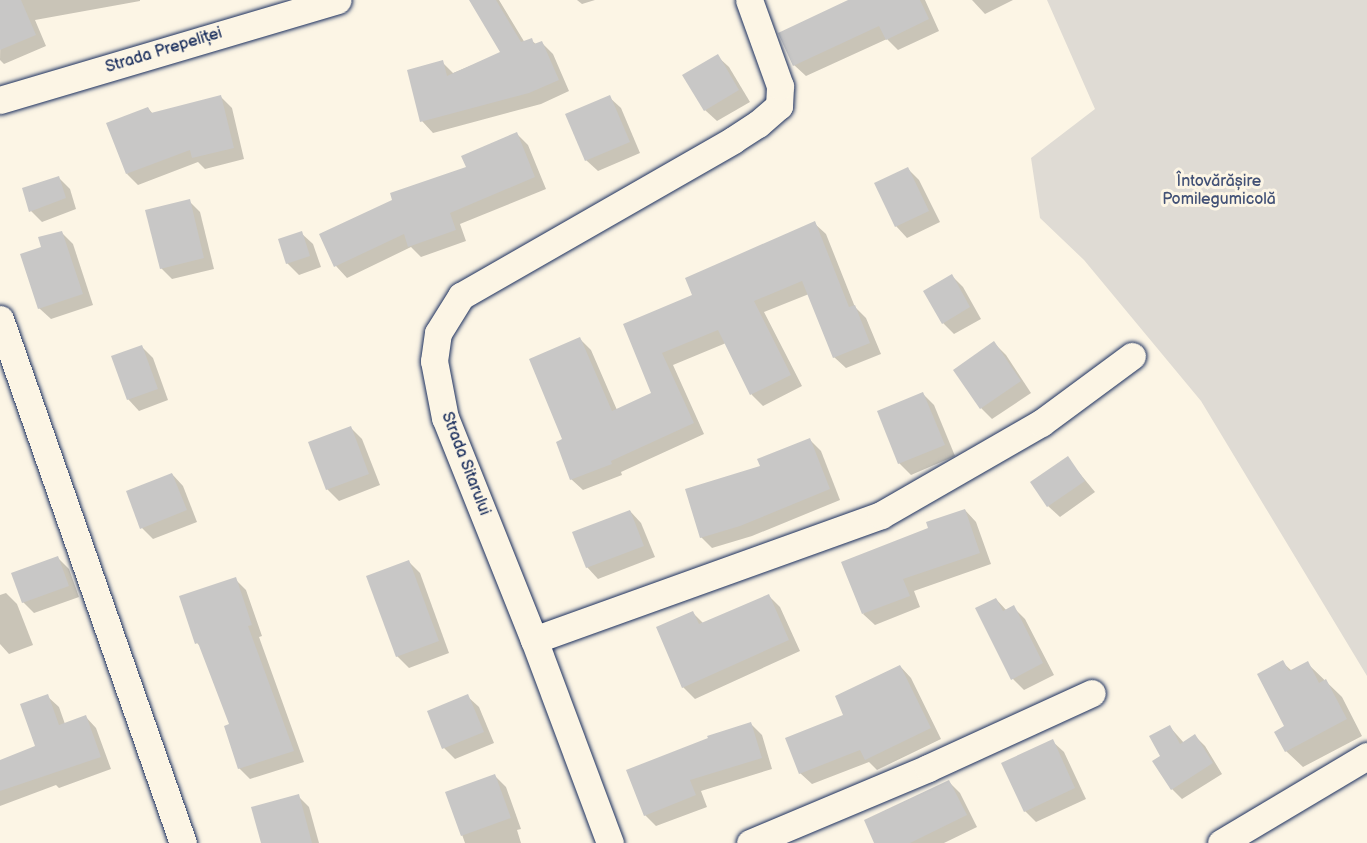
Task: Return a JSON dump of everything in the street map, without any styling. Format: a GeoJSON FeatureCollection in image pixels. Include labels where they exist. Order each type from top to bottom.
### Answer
{"type":"FeatureCollection","features":[{"type":"Feature","properties":{"kind":"street","name":"Strada Sitarului"},"geometry":{"type":"LineString","coordinates":[[610,843],[534,640],[445,418],[434,361],[438,333],[461,296],[734,140],[779,106],[780,86],[749,0]]}},
{"type":"Feature","properties":{"kind":"street","name":"Strada Prepeliței"},"geometry":{"type":"LineString","coordinates":[[0,100],[331,1]]}},
{"type":"Feature","properties":{"kind":"street"},"geometry":{"type":"LineString","coordinates":[[0,320],[183,843]]}},
{"type":"Feature","properties":{"kind":"street"},"geometry":{"type":"LineString","coordinates":[[534,640],[880,514],[1041,423],[1132,356]]}},
{"type":"Feature","properties":{"kind":"street"},"geometry":{"type":"LineString","coordinates":[[750,843],[927,768],[1092,693]]}},
{"type":"Feature","properties":{"kind":"street"},"geometry":{"type":"LineString","coordinates":[[1221,843],[1367,756]]}},
{"type":"Feature","properties":{"kind":"green space","name":"Întovărășire Pomilegumicolă"},"geometry":{"type":"Polygon","coordinates":[[[1047,0],[1367,0],[1367,676],[1201,401],[1084,260],[1040,218],[1031,158],[1095,109],[1047,0]]]}},
{"type":"Feature","properties":{"kind":"building"},"geometry":{"type":"Polygon","coordinates":[[[0,0],[21,0],[36,35],[0,50],[0,0]]]}},
{"type":"Feature","properties":{"kind":"building"},"geometry":{"type":"Polygon","coordinates":[[[469,0],[496,0],[521,42],[532,38],[534,44],[542,41],[559,80],[529,93],[420,122],[407,70],[443,60],[447,76],[500,52],[469,0]]]}},
{"type":"Feature","properties":{"kind":"building"},"geometry":{"type":"Polygon","coordinates":[[[848,0],[920,0],[929,19],[886,40],[879,26],[793,66],[778,33],[848,0]]]}},
{"type":"Feature","properties":{"kind":"building"},"geometry":{"type":"Polygon","coordinates":[[[718,54],[739,90],[704,111],[682,75],[718,54]]]}},
{"type":"Feature","properties":{"kind":"building"},"geometry":{"type":"Polygon","coordinates":[[[221,95],[234,148],[192,158],[190,150],[126,174],[106,123],[148,107],[151,113],[221,95]]]}},
{"type":"Feature","properties":{"kind":"building"},"geometry":{"type":"Polygon","coordinates":[[[610,95],[630,142],[585,161],[565,114],[610,95]]]}},
{"type":"Feature","properties":{"kind":"building"},"geometry":{"type":"Polygon","coordinates":[[[517,132],[535,177],[450,213],[456,230],[408,247],[404,234],[334,267],[319,234],[392,200],[390,193],[466,167],[461,156],[517,132]]]}},
{"type":"Feature","properties":{"kind":"building"},"geometry":{"type":"Polygon","coordinates":[[[908,167],[929,211],[895,227],[874,183],[908,167]]]}},
{"type":"Feature","properties":{"kind":"building"},"geometry":{"type":"Polygon","coordinates":[[[59,176],[66,198],[29,212],[22,188],[59,176]]]}},
{"type":"Feature","properties":{"kind":"building"},"geometry":{"type":"Polygon","coordinates":[[[190,199],[204,258],[160,269],[145,210],[190,199]]]}},
{"type":"Feature","properties":{"kind":"building"},"geometry":{"type":"Polygon","coordinates":[[[815,221],[849,307],[855,305],[870,343],[833,358],[802,281],[754,301],[791,375],[750,395],[718,330],[662,353],[694,423],[611,461],[612,464],[570,480],[556,442],[562,439],[529,359],[580,337],[612,411],[651,393],[623,324],[692,295],[685,278],[815,221]]]}},
{"type":"Feature","properties":{"kind":"building"},"geometry":{"type":"Polygon","coordinates":[[[62,231],[83,294],[38,309],[20,254],[41,247],[38,237],[62,231]]]}},
{"type":"Feature","properties":{"kind":"building"},"geometry":{"type":"Polygon","coordinates":[[[302,231],[310,256],[286,264],[278,239],[302,231]]]}},
{"type":"Feature","properties":{"kind":"building"},"geometry":{"type":"Polygon","coordinates":[[[952,274],[970,307],[942,324],[923,291],[952,274]]]}},
{"type":"Feature","properties":{"kind":"building"},"geometry":{"type":"Polygon","coordinates":[[[994,341],[1021,381],[980,409],[953,370],[994,341]]]}},
{"type":"Feature","properties":{"kind":"building"},"geometry":{"type":"Polygon","coordinates":[[[142,345],[158,389],[127,400],[111,356],[142,345]]]}},
{"type":"Feature","properties":{"kind":"building"},"geometry":{"type":"Polygon","coordinates":[[[923,392],[945,445],[898,464],[877,411],[923,392]]]}},
{"type":"Feature","properties":{"kind":"building"},"geometry":{"type":"Polygon","coordinates":[[[351,426],[369,474],[326,490],[308,442],[351,426]]]}},
{"type":"Feature","properties":{"kind":"building"},"geometry":{"type":"Polygon","coordinates":[[[810,438],[830,489],[740,526],[700,538],[685,489],[760,466],[757,459],[810,438]]]}},
{"type":"Feature","properties":{"kind":"building"},"geometry":{"type":"Polygon","coordinates":[[[1068,456],[1085,481],[1047,507],[1030,482],[1068,456]]]}},
{"type":"Feature","properties":{"kind":"building"},"geometry":{"type":"Polygon","coordinates":[[[172,473],[187,510],[140,529],[126,491],[172,473]]]}},
{"type":"Feature","properties":{"kind":"building"},"geometry":{"type":"Polygon","coordinates":[[[965,509],[980,553],[903,579],[910,596],[862,614],[841,562],[928,528],[926,522],[965,509]]]}},
{"type":"Feature","properties":{"kind":"building"},"geometry":{"type":"Polygon","coordinates":[[[630,510],[644,546],[586,568],[572,532],[630,510]]]}},
{"type":"Feature","properties":{"kind":"building"},"geometry":{"type":"Polygon","coordinates":[[[58,556],[69,586],[22,603],[11,573],[58,556]]]}},
{"type":"Feature","properties":{"kind":"building"},"geometry":{"type":"Polygon","coordinates":[[[409,560],[439,641],[396,657],[366,576],[409,560]]]}},
{"type":"Feature","properties":{"kind":"building"},"geometry":{"type":"Polygon","coordinates":[[[236,577],[252,625],[248,626],[294,751],[238,769],[224,726],[229,724],[198,643],[195,644],[179,596],[236,577]]]}},
{"type":"Feature","properties":{"kind":"building"},"geometry":{"type":"Polygon","coordinates":[[[769,594],[789,640],[682,688],[656,627],[693,611],[699,624],[769,594]]]}},
{"type":"Feature","properties":{"kind":"building"},"geometry":{"type":"Polygon","coordinates":[[[996,598],[1003,611],[1014,605],[1043,663],[1011,680],[975,608],[996,598]]]}},
{"type":"Feature","properties":{"kind":"building"},"geometry":{"type":"Polygon","coordinates":[[[1283,660],[1289,671],[1308,661],[1319,683],[1326,679],[1347,719],[1285,752],[1274,732],[1284,726],[1257,674],[1283,660]]]}},
{"type":"Feature","properties":{"kind":"building"},"geometry":{"type":"Polygon","coordinates":[[[900,665],[931,728],[865,760],[860,750],[799,774],[785,738],[843,715],[835,696],[900,665]]]}},
{"type":"Feature","properties":{"kind":"building"},"geometry":{"type":"Polygon","coordinates":[[[48,694],[59,725],[86,715],[101,757],[0,791],[0,760],[35,746],[20,704],[48,694]]]}},
{"type":"Feature","properties":{"kind":"building"},"geometry":{"type":"Polygon","coordinates":[[[468,694],[484,732],[442,749],[427,711],[468,694]]]}},
{"type":"Feature","properties":{"kind":"building"},"geometry":{"type":"Polygon","coordinates":[[[751,722],[762,758],[690,780],[696,795],[644,816],[626,770],[708,738],[707,736],[751,722]]]}},
{"type":"Feature","properties":{"kind":"building"},"geometry":{"type":"Polygon","coordinates":[[[1170,725],[1180,744],[1195,734],[1213,763],[1171,790],[1152,761],[1160,756],[1149,736],[1170,725]]]}},
{"type":"Feature","properties":{"kind":"building"},"geometry":{"type":"Polygon","coordinates":[[[1053,739],[1075,788],[1024,812],[1001,763],[1053,739]]]}},
{"type":"Feature","properties":{"kind":"building"},"geometry":{"type":"Polygon","coordinates":[[[495,774],[511,818],[461,836],[445,792],[495,774]]]}},
{"type":"Feature","properties":{"kind":"building"},"geometry":{"type":"Polygon","coordinates":[[[949,780],[967,815],[910,843],[874,843],[864,820],[949,780]]]}},
{"type":"Feature","properties":{"kind":"building"},"geometry":{"type":"Polygon","coordinates":[[[299,794],[312,843],[261,843],[251,807],[299,794]]]}}]}
